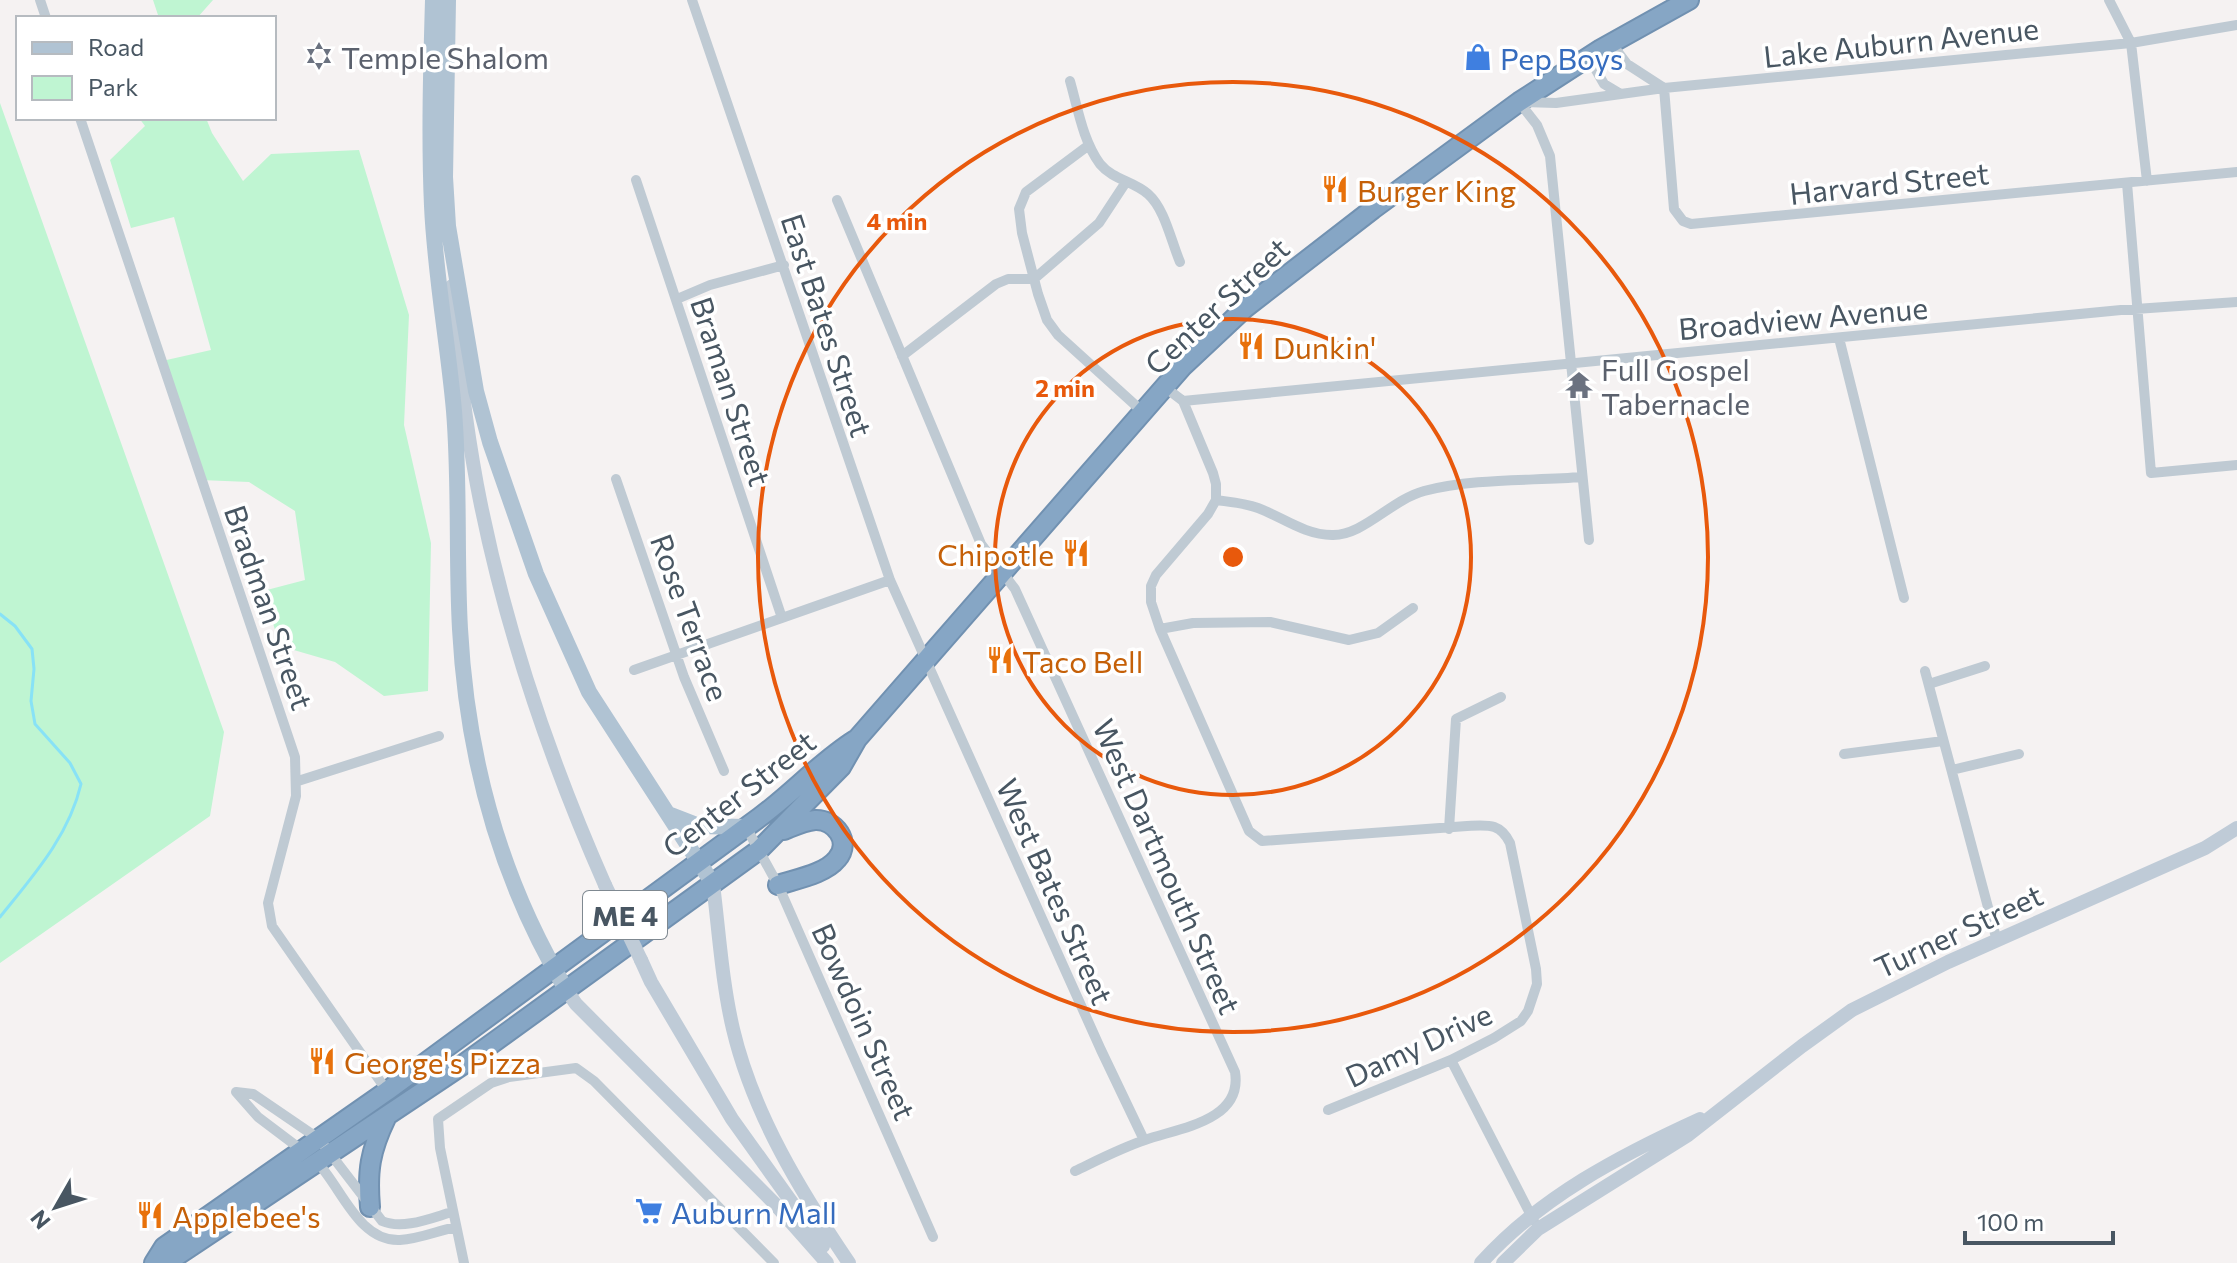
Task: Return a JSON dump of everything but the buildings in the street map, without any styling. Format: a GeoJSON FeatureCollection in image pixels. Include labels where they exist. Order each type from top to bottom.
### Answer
{"type":"FeatureCollection","features":[{"type":"Feature","properties":{"kind":"highway","name":"Center Street"},"geometry":{"type":"LineString","coordinates":[[166,1263],[386,1117],[567,991],[759,850],[841,767],[857,739],[1182,367],[1276,283],[1519,102],[1588,56],[1689,0]]}},
{"type":"Feature","properties":{"kind":"highway","name":"Center Street"},"geometry":{"type":"LineString","coordinates":[[154,1263],[164,1247],[529,987],[784,800],[832,755],[857,739]]}},
{"type":"Feature","properties":{"kind":"highway"},"geometry":{"type":"LineString","coordinates":[[778,833],[812,820],[824,821],[839,831],[842,840],[842,850],[833,863],[778,885]]}},
{"type":"Feature","properties":{"kind":"highway"},"geometry":{"type":"LineString","coordinates":[[370,1207],[368,1165],[386,1117]]}},
{"type":"Feature","properties":{"kind":"main road"},"geometry":{"type":"LineString","coordinates":[[433,0],[432,207],[454,411],[459,507],[459,625],[468,712],[501,855],[536,939],[576,1004],[775,1204],[827,1263]]}},
{"type":"Feature","properties":{"kind":"main road"},"geometry":{"type":"LineString","coordinates":[[448,0],[445,177],[455,326],[472,451],[491,547],[514,634],[555,763],[605,885],[658,994],[732,1119],[836,1263]]}},
{"type":"Feature","properties":{"kind":"main road"},"geometry":{"type":"LineString","coordinates":[[448,226],[476,391],[520,532],[550,608],[589,692],[713,884],[733,1030],[747,1071],[781,1152],[849,1263]]}},
{"type":"Feature","properties":{"kind":"main road"},"geometry":{"type":"LineString","coordinates":[[449,371],[472,451]]}},
{"type":"Feature","properties":{"kind":"main road"},"geometry":{"type":"LineString","coordinates":[[668,814],[711,828],[746,827]]}},
{"type":"Feature","properties":{"kind":"main road","name":"Turner Street"},"geometry":{"type":"LineString","coordinates":[[1503,1263],[1538,1229],[1688,1135],[1852,1010],[1910,979],[2073,904],[2205,848],[2237,828]]}},
{"type":"Feature","properties":{"kind":"main road"},"geometry":{"type":"LineString","coordinates":[[529,987],[537,973],[536,939]]}},
{"type":"Feature","properties":{"kind":"main road","name":"Turner Street"},"geometry":{"type":"LineString","coordinates":[[1481,1263],[1530,1215],[1614,1163],[1719,1111]]}},
{"type":"Feature","properties":{"kind":"street","name":"East Bates Street"},"geometry":{"type":"LineString","coordinates":[[692,0],[890,580],[927,661]]}},
{"type":"Feature","properties":{"kind":"street"},"geometry":{"type":"LineString","coordinates":[[2109,0],[2131,43],[2147,181]]}},
{"type":"Feature","properties":{"kind":"street","name":"Lake Auburn Avenue"},"geometry":{"type":"LineString","coordinates":[[1519,102],[1556,103],[1664,88],[2131,43],[2237,25]]}},
{"type":"Feature","properties":{"kind":"street"},"geometry":{"type":"LineString","coordinates":[[1611,43],[1627,64],[1664,88]]}},
{"type":"Feature","properties":{"kind":"street"},"geometry":{"type":"LineString","coordinates":[[1588,56],[1607,87],[1624,94]]}},
{"type":"Feature","properties":{"kind":"street"},"geometry":{"type":"LineString","coordinates":[[1070,81],[1089,145],[1108,172],[1147,193],[1158,207],[1180,262]]}},
{"type":"Feature","properties":{"kind":"street","name":"Harvard Street"},"geometry":{"type":"LineString","coordinates":[[1664,88],[1674,209],[1683,221],[1691,224],[2237,172]]}},
{"type":"Feature","properties":{"kind":"street"},"geometry":{"type":"LineString","coordinates":[[1519,102],[1537,125],[1550,156],[1589,540]]}},
{"type":"Feature","properties":{"kind":"street","name":"Bradman Street"},"geometry":{"type":"LineString","coordinates":[[81,120],[295,757],[298,781],[268,903],[272,926],[387,1091]]}},
{"type":"Feature","properties":{"kind":"street"},"geometry":{"type":"LineString","coordinates":[[1089,145],[1026,192],[1019,209],[1022,233],[1047,320],[1058,335],[1144,413]]}},
{"type":"Feature","properties":{"kind":"street","name":"Braman Street"},"geometry":{"type":"LineString","coordinates":[[636,180],[782,618]]}},
{"type":"Feature","properties":{"kind":"street"},"geometry":{"type":"LineString","coordinates":[[902,356],[996,284],[1008,279],[1034,279],[1099,223],[1126,182]]}},
{"type":"Feature","properties":{"kind":"street"},"geometry":{"type":"LineString","coordinates":[[2127,183],[2151,473],[2237,465]]}},
{"type":"Feature","properties":{"kind":"street","name":"West Dartmouth Street"},"geometry":{"type":"LineString","coordinates":[[837,200],[981,544],[1015,589],[1235,1072],[1235,1094],[1223,1109],[1202,1121],[1144,1140]]}},
{"type":"Feature","properties":{"kind":"street"},"geometry":{"type":"LineString","coordinates":[[677,299],[710,285],[784,265]]}},
{"type":"Feature","properties":{"kind":"street","name":"Broadview Avenue"},"geometry":{"type":"LineString","coordinates":[[1183,401],[2237,302]]}},
{"type":"Feature","properties":{"kind":"street"},"geometry":{"type":"LineString","coordinates":[[1839,338],[1904,598]]}},
{"type":"Feature","properties":{"kind":"street"},"geometry":{"type":"LineString","coordinates":[[1166,388],[1183,401],[1213,473],[1216,500],[1208,514],[1165,562],[1152,583],[1151,602],[1246,825],[1258,840],[1449,829],[1456,719],[1501,697]]}},
{"type":"Feature","properties":{"kind":"street"},"geometry":{"type":"LineString","coordinates":[[1216,500],[1250,506],[1304,529],[1336,535],[1352,532],[1399,501],[1424,491],[1464,485],[1582,477]]}},
{"type":"Feature","properties":{"kind":"street","name":"Rose Terrace"},"geometry":{"type":"LineString","coordinates":[[616,479],[676,655],[724,771]]}},
{"type":"Feature","properties":{"kind":"street"},"geometry":{"type":"LineString","coordinates":[[634,670],[890,580]]}},
{"type":"Feature","properties":{"kind":"street"},"geometry":{"type":"LineString","coordinates":[[1160,629],[1193,623],[1270,622],[1349,640],[1378,633],[1413,608]]}},
{"type":"Feature","properties":{"kind":"street","name":"West Bates Street"},"geometry":{"type":"LineString","coordinates":[[927,661],[1094,1037],[1144,1140]]}},
{"type":"Feature","properties":{"kind":"street"},"geometry":{"type":"LineString","coordinates":[[1929,684],[1985,666]]}},
{"type":"Feature","properties":{"kind":"street"},"geometry":{"type":"LineString","coordinates":[[1925,671],[1997,941]]}},
{"type":"Feature","properties":{"kind":"street"},"geometry":{"type":"LineString","coordinates":[[298,781],[439,736]]}},
{"type":"Feature","properties":{"kind":"street"},"geometry":{"type":"LineString","coordinates":[[1844,754],[1943,741]]}},
{"type":"Feature","properties":{"kind":"street"},"geometry":{"type":"LineString","coordinates":[[1952,770],[2019,754]]}},
{"type":"Feature","properties":{"kind":"street","name":"Bowdoin Street"},"geometry":{"type":"LineString","coordinates":[[746,827],[778,885],[933,1237]]}},
{"type":"Feature","properties":{"kind":"street","name":"Damy Drive"},"geometry":{"type":"LineString","coordinates":[[1328,1110],[1451,1060],[1507,1031],[1521,1021],[1534,999],[1536,969],[1510,843],[1498,827],[1449,829]]}},
{"type":"Feature","properties":{"kind":"street"},"geometry":{"type":"LineString","coordinates":[[1451,1060],[1538,1229]]}},
{"type":"Feature","properties":{"kind":"street"},"geometry":{"type":"LineString","coordinates":[[464,1263],[452,1212],[438,1119],[491,1083],[509,1077],[576,1068],[594,1081],[774,1263]]}},
{"type":"Feature","properties":{"kind":"street"},"geometry":{"type":"LineString","coordinates":[[452,1212],[396,1225],[382,1221],[325,1158],[302,1150],[258,1117],[236,1092],[253,1094],[319,1139],[325,1158],[364,1226],[383,1239],[408,1239],[456,1227]]}},
{"type":"Feature","properties":{"kind":"street"},"geometry":{"type":"LineString","coordinates":[[1075,1171],[1144,1140]]}},
{"type":"Feature","properties":{"kind":"green space"},"geometry":{"type":"Polygon","coordinates":[[[153,0],[213,0],[199,16],[158,16],[153,0]]]}},
{"type":"Feature","properties":{"kind":"green space"},"geometry":{"type":"Polygon","coordinates":[[[0,103],[224,732],[210,816],[0,963],[0,103]]]}},
{"type":"Feature","properties":{"kind":"green space"},"geometry":{"type":"Polygon","coordinates":[[[140,120],[207,120],[243,181],[271,154],[359,150],[409,315],[404,425],[431,543],[428,691],[384,696],[335,662],[280,646],[263,591],[305,580],[295,511],[249,482],[201,480],[162,361],[211,350],[174,217],[131,228],[110,160],[145,126],[140,120]]]}},
{"type":"Feature","properties":{"kind":"waterway"},"geometry":{"type":"LineString","coordinates":[[0,614],[15,626],[32,649],[31,701],[35,724],[70,763],[81,784],[59,838],[0,917]]}},
{"type":"Feature","properties":{"kind":"place","name":"Temple Shalom"},"geometry":{"type":"Point","coordinates":[319,56]}},
{"type":"Feature","properties":{"kind":"place","name":"Pep Boys"},"geometry":{"type":"Point","coordinates":[1478,57]}},
{"type":"Feature","properties":{"kind":"place","name":"Burger King"},"geometry":{"type":"Point","coordinates":[1335,189]}},
{"type":"Feature","properties":{"kind":"place","name":"Dunkin'"},"geometry":{"type":"Point","coordinates":[1251,346]}},
{"type":"Feature","properties":{"kind":"place","name":"Full Gospel Tabernacle"},"geometry":{"type":"Point","coordinates":[1579,385]}},
{"type":"Feature","properties":{"kind":"place","name":"Chipotle"},"geometry":{"type":"Point","coordinates":[1076,553]}},
{"type":"Feature","properties":{"kind":"place","name":"Taco Bell"},"geometry":{"type":"Point","coordinates":[1000,660]}},
{"type":"Feature","properties":{"kind":"place","name":"George's Pizza"},"geometry":{"type":"Point","coordinates":[322,1061]}},
{"type":"Feature","properties":{"kind":"place","name":"Auburn Mall"},"geometry":{"type":"Point","coordinates":[649,1211]}},
{"type":"Feature","properties":{"kind":"place","name":"Applebee's"},"geometry":{"type":"Point","coordinates":[150,1215]}}]}
